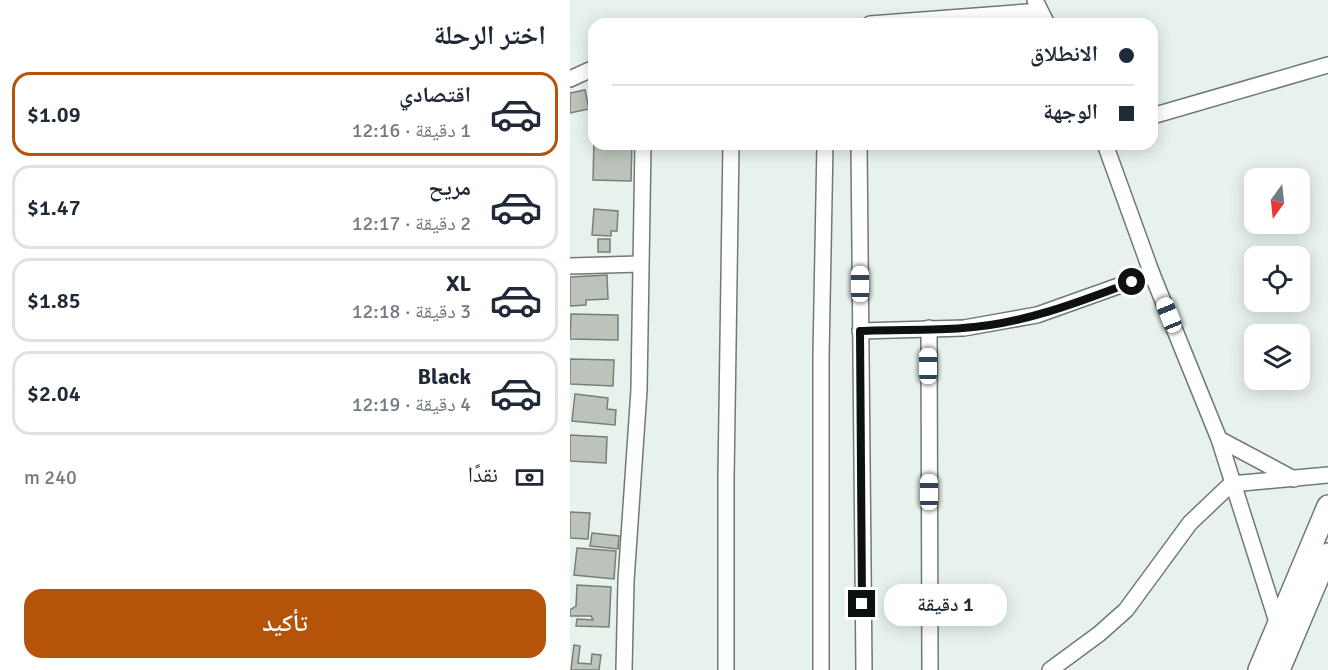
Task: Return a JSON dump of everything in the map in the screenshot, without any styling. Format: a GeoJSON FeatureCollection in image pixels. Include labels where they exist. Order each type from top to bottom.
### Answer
{"type":"FeatureCollection","features":[{"type":"Feature","properties":{"kind":"main road"},"geometry":{"type":"LineString","coordinates":[[1279,670],[1286,630],[1328,506]]}},
{"type":"Feature","properties":{"kind":"main road"},"geometry":{"type":"LineString","coordinates":[[1258,670],[1286,630],[1327,557]]}},
{"type":"Feature","properties":{"kind":"street"},"geometry":{"type":"LineString","coordinates":[[956,18],[1041,12]]}},
{"type":"Feature","properties":{"kind":"street"},"geometry":{"type":"LineString","coordinates":[[1158,114],[1328,65]]}},
{"type":"Feature","properties":{"kind":"street"},"geometry":{"type":"LineString","coordinates":[[570,79],[588,71]]}},
{"type":"Feature","properties":{"kind":"street"},"geometry":{"type":"LineString","coordinates":[[624,670],[626,581],[639,390],[643,150]]}},
{"type":"Feature","properties":{"kind":"street"},"geometry":{"type":"LineString","coordinates":[[726,670],[726,478],[731,150]]}},
{"type":"Feature","properties":{"kind":"street"},"geometry":{"type":"LineString","coordinates":[[821,670],[821,356],[825,150]]}},
{"type":"Feature","properties":{"kind":"street"},"geometry":{"type":"LineString","coordinates":[[859,150],[864,670]]}},
{"type":"Feature","properties":{"kind":"street"},"geometry":{"type":"LineString","coordinates":[[1107,150],[1152,274],[1219,439],[1231,484],[1286,630]]}},
{"type":"Feature","properties":{"kind":"street"},"geometry":{"type":"LineString","coordinates":[[570,266],[640,264]]}},
{"type":"Feature","properties":{"kind":"street"},"geometry":{"type":"LineString","coordinates":[[860,331],[964,328],[1037,315],[1152,274]]}},
{"type":"Feature","properties":{"kind":"street"},"geometry":{"type":"LineString","coordinates":[[929,328],[930,670]]}},
{"type":"Feature","properties":{"kind":"street"},"geometry":{"type":"LineString","coordinates":[[1219,439],[1294,479]]}},
{"type":"Feature","properties":{"kind":"street"},"geometry":{"type":"LineString","coordinates":[[1050,670],[1099,634],[1126,610],[1190,523],[1231,484],[1328,475]]}},
{"type":"Feature","properties":{"kind":"building"},"geometry":{"type":"Polygon","coordinates":[[[585,90],[588,109],[570,113],[570,93],[585,90]]]}},
{"type":"Feature","properties":{"kind":"building"},"geometry":{"type":"Polygon","coordinates":[[[594,150],[632,150],[631,181],[593,180],[594,150]]]}},
{"type":"Feature","properties":{"kind":"building"},"geometry":{"type":"Polygon","coordinates":[[[594,209],[618,211],[617,231],[611,231],[611,236],[592,235],[594,209]]]}},
{"type":"Feature","properties":{"kind":"building"},"geometry":{"type":"Polygon","coordinates":[[[598,239],[610,239],[610,252],[598,252],[598,239]]]}},
{"type":"Feature","properties":{"kind":"building"},"geometry":{"type":"Polygon","coordinates":[[[607,275],[608,299],[586,300],[586,305],[570,306],[570,277],[607,275]]]}},
{"type":"Feature","properties":{"kind":"building"},"geometry":{"type":"Polygon","coordinates":[[[571,314],[618,315],[618,340],[570,339],[571,314]]]}},
{"type":"Feature","properties":{"kind":"building"},"geometry":{"type":"Polygon","coordinates":[[[570,359],[614,360],[613,386],[570,384],[570,359]]]}},
{"type":"Feature","properties":{"kind":"building"},"geometry":{"type":"Polygon","coordinates":[[[575,394],[608,398],[607,409],[616,410],[615,425],[572,421],[575,394]]]}},
{"type":"Feature","properties":{"kind":"building"},"geometry":{"type":"Polygon","coordinates":[[[570,435],[607,437],[606,463],[570,461],[570,435]]]}},
{"type":"Feature","properties":{"kind":"building"},"geometry":{"type":"Polygon","coordinates":[[[570,512],[590,513],[588,539],[570,538],[570,512]]]}},
{"type":"Feature","properties":{"kind":"building"},"geometry":{"type":"Polygon","coordinates":[[[592,533],[619,536],[618,549],[590,546],[592,533]]]}},
{"type":"Feature","properties":{"kind":"building"},"geometry":{"type":"Polygon","coordinates":[[[577,548],[616,551],[614,579],[574,575],[577,548]]]}},
{"type":"Feature","properties":{"kind":"building"},"geometry":{"type":"Polygon","coordinates":[[[577,585],[611,587],[609,627],[576,626],[577,619],[593,620],[591,616],[570,616],[570,610],[576,606],[577,585]]]}},
{"type":"Feature","properties":{"kind":"building"},"geometry":{"type":"Polygon","coordinates":[[[574,645],[580,646],[578,663],[591,664],[592,654],[601,655],[599,670],[571,670],[574,645]]]}},
{"type":"Feature","properties":{"kind":"route"},"geometry":{"type":"LineString","coordinates":[[862,604],[860,331],[964,328],[989,324],[1037,315],[1072,305],[1132,282]]}}]}
